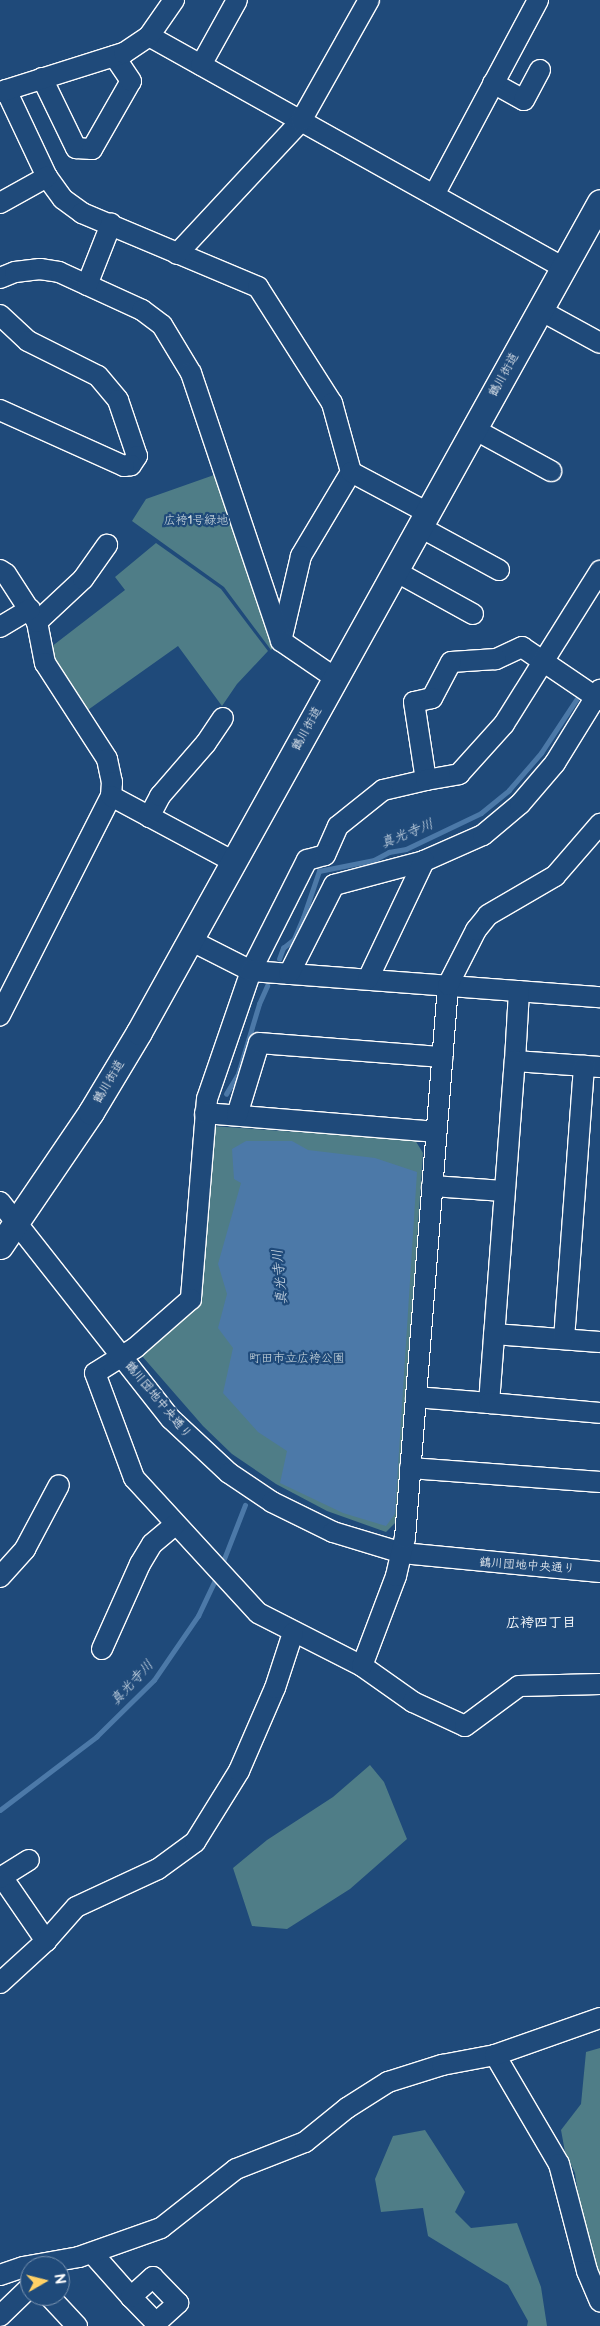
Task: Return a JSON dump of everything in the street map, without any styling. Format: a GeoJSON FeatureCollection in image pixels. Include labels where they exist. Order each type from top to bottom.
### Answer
{"type":"FeatureCollection","features":[{"type":"Feature","properties":{"kind":"main road","name":"鶴川街道"},"geometry":{"type":"LineString","coordinates":[[0,1246],[17,1224],[91,1112],[190,940],[600,202]]}},
{"type":"Feature","properties":{"kind":"street"},"geometry":{"type":"LineString","coordinates":[[174,0],[149,36],[114,56],[3,91],[47,177],[64,200],[82,213],[258,287],[332,403],[351,472],[499,570]]}},
{"type":"Feature","properties":{"kind":"street"},"geometry":{"type":"LineString","coordinates":[[201,65],[237,0]]}},
{"type":"Feature","properties":{"kind":"street"},"geometry":{"type":"LineString","coordinates":[[178,254],[301,121],[369,0]]}},
{"type":"Feature","properties":{"kind":"street"},"geometry":{"type":"LineString","coordinates":[[434,196],[538,0]]}},
{"type":"Feature","properties":{"kind":"street"},"geometry":{"type":"LineString","coordinates":[[149,36],[564,268]]}},
{"type":"Feature","properties":{"kind":"street"},"geometry":{"type":"LineString","coordinates":[[42,78],[76,148],[92,149],[131,82],[114,56]]}},
{"type":"Feature","properties":{"kind":"street"},"geometry":{"type":"LineString","coordinates":[[493,83],[524,100],[540,70]]}},
{"type":"Feature","properties":{"kind":"street"},"geometry":{"type":"LineString","coordinates":[[0,203],[47,177]]}},
{"type":"Feature","properties":{"kind":"street"},"geometry":{"type":"LineString","coordinates":[[87,285],[111,224]]}},
{"type":"Feature","properties":{"kind":"street"},"geometry":{"type":"LineString","coordinates":[[0,278],[16,272],[40,269],[59,272],[142,310],[162,325],[178,347],[191,373],[282,642],[288,649],[335,678]]}},
{"type":"Feature","properties":{"kind":"street"},"geometry":{"type":"LineString","coordinates":[[540,310],[600,343]]}},
{"type":"Feature","properties":{"kind":"street"},"geometry":{"type":"LineString","coordinates":[[0,315],[28,340],[98,376],[118,400],[137,456],[131,465],[124,466],[0,410]]}},
{"type":"Feature","properties":{"kind":"street"},"geometry":{"type":"LineString","coordinates":[[474,429],[551,472]]}},
{"type":"Feature","properties":{"kind":"street"},"geometry":{"type":"LineString","coordinates":[[282,642],[301,556],[351,472]]}},
{"type":"Feature","properties":{"kind":"street"},"geometry":{"type":"LineString","coordinates":[[0,627],[34,616],[83,579],[108,545]]}},
{"type":"Feature","properties":{"kind":"street"},"geometry":{"type":"LineString","coordinates":[[0,570],[34,616],[45,663],[106,758],[112,782],[111,796],[3,1003]]}},
{"type":"Feature","properties":{"kind":"street"},"geometry":{"type":"LineString","coordinates":[[395,571],[469,606]]}},
{"type":"Feature","properties":{"kind":"street"},"geometry":{"type":"LineString","coordinates":[[600,572],[504,724],[459,774],[383,790],[338,826],[325,855],[307,860],[251,971],[207,1099],[191,1299],[135,1348],[97,1369],[97,1381],[134,1478],[175,1525],[228,1578],[258,1612],[293,1633],[362,1666],[413,1702],[465,1726],[519,1686],[600,1684]]}},
{"type":"Feature","properties":{"kind":"street"},"geometry":{"type":"LineString","coordinates":[[289,974],[334,885],[424,861],[483,835],[520,804],[555,763],[599,696],[522,646],[496,659],[451,662],[432,698],[414,702],[426,780]]}},
{"type":"Feature","properties":{"kind":"street"},"geometry":{"type":"LineString","coordinates":[[149,817],[160,796],[206,743],[223,718]]}},
{"type":"Feature","properties":{"kind":"street"},"geometry":{"type":"LineString","coordinates":[[111,796],[234,862]]}},
{"type":"Feature","properties":{"kind":"street"},"geometry":{"type":"LineString","coordinates":[[362,1666],[402,1553],[448,985],[476,930],[488,915],[555,876],[600,824]]}},
{"type":"Feature","properties":{"kind":"street"},"geometry":{"type":"LineString","coordinates":[[368,979],[424,861]]}},
{"type":"Feature","properties":{"kind":"street"},"geometry":{"type":"LineString","coordinates":[[190,940],[251,971],[600,997]]}},
{"type":"Feature","properties":{"kind":"street"},"geometry":{"type":"LineString","coordinates":[[489,1403],[519,991]]}},
{"type":"Feature","properties":{"kind":"street"},"geometry":{"type":"LineString","coordinates":[[237,1115],[259,1043],[442,1057]]}},
{"type":"Feature","properties":{"kind":"street"},"geometry":{"type":"LineString","coordinates":[[515,1061],[592,1066],[564,1339]]}},
{"type":"Feature","properties":{"kind":"street"},"geometry":{"type":"LineString","coordinates":[[205,1114],[436,1132]]}},
{"type":"Feature","properties":{"kind":"street"},"geometry":{"type":"LineString","coordinates":[[432,1186],[504,1191]]}},
{"type":"Feature","properties":{"kind":"street","name":"鶴川団地中央通り"},"geometry":{"type":"LineString","coordinates":[[0,1202],[190,1439],[249,1488],[332,1532],[402,1553],[600,1572]]}},
{"type":"Feature","properties":{"kind":"street"},"geometry":{"type":"LineString","coordinates":[[494,1334],[600,1342]]}},
{"type":"Feature","properties":{"kind":"street"},"geometry":{"type":"LineString","coordinates":[[416,1397],[600,1413]]}},
{"type":"Feature","properties":{"kind":"street"},"geometry":{"type":"LineString","coordinates":[[410,1468],[600,1482]]}},
{"type":"Feature","properties":{"kind":"street"},"geometry":{"type":"LineString","coordinates":[[0,1577],[24,1549],[59,1484]]}},
{"type":"Feature","properties":{"kind":"street"},"geometry":{"type":"LineString","coordinates":[[102,1649],[140,1564],[152,1544],[175,1525]]}},
{"type":"Feature","properties":{"kind":"street"},"geometry":{"type":"LineString","coordinates":[[0,1982],[46,1941],[82,1904],[158,1869],[195,1842],[239,1772],[275,1688],[293,1633]]}},
{"type":"Feature","properties":{"kind":"street"},"geometry":{"type":"LineString","coordinates":[[29,1860],[1,1878],[46,1941]]}},
{"type":"Feature","properties":{"kind":"street"},"geometry":{"type":"LineString","coordinates":[[70,2259],[162,2228],[236,2170],[305,2142],[347,2108],[388,2082],[442,2065],[494,2056],[600,2018]]}},
{"type":"Feature","properties":{"kind":"street"},"geometry":{"type":"LineString","coordinates":[[494,2056],[559,2164],[587,2271],[600,2301]]}},
{"type":"Feature","properties":{"kind":"street"},"geometry":{"type":"LineString","coordinates":[[92,2253],[131,2297]]}},
{"type":"Feature","properties":{"kind":"street"},"geometry":{"type":"LineString","coordinates":[[0,2275],[20,2272]]}},
{"type":"Feature","properties":{"kind":"street"},"geometry":{"type":"LineString","coordinates":[[0,2316],[20,2297]]}},
{"type":"Feature","properties":{"kind":"street"},"geometry":{"type":"LineString","coordinates":[[58,2306],[77,2326]]}},
{"type":"Feature","properties":{"kind":"green space","name":"広袴1号緑地"},"geometry":{"type":"Polygon","coordinates":[[[214,475],[221,478],[276,644],[271,650],[224,587],[132,521],[146,499],[214,475]]]}},
{"type":"Feature","properties":{"kind":"green space"},"geometry":{"type":"Polygon","coordinates":[[[156,543],[221,589],[268,651],[237,684],[222,706],[178,646],[85,712],[51,659],[51,647],[125,590],[115,577],[156,543]]]}},
{"type":"Feature","properties":{"kind":"green space","name":"町田市立広袴公園"},"geometry":{"type":"Polygon","coordinates":[[[211,1126],[415,1140],[423,1153],[398,1520],[386,1532],[327,1511],[276,1484],[232,1454],[203,1426],[142,1356],[144,1348],[198,1305],[211,1126]]]}},
{"type":"Feature","properties":{"kind":"green space"},"geometry":{"type":"Polygon","coordinates":[[[370,1765],[384,1782],[407,1839],[350,1889],[287,1929],[252,1926],[233,1868],[267,1840],[333,1797],[370,1765]]]}},
{"type":"Feature","properties":{"kind":"green space"},"geometry":{"type":"Polygon","coordinates":[[[600,2048],[600,2286],[580,2208],[575,2173],[565,2152],[561,2130],[581,2104],[586,2052],[600,2048]]]}},
{"type":"Feature","properties":{"kind":"green space"},"geometry":{"type":"Polygon","coordinates":[[[425,2130],[465,2192],[455,2212],[471,2228],[517,2223],[541,2287],[547,2326],[527,2326],[528,2321],[508,2285],[428,2236],[423,2208],[381,2212],[375,2179],[393,2136],[425,2130]]]}},
{"type":"Feature","properties":{"kind":"water","name":"町田市立広袴公園"},"geometry":{"type":"Polygon","coordinates":[[[246,1141],[292,1141],[308,1150],[375,1158],[417,1172],[395,1514],[386,1526],[343,1513],[280,1483],[287,1451],[258,1432],[223,1393],[233,1348],[218,1328],[227,1294],[218,1264],[241,1183],[234,1179],[232,1149],[246,1141]]]}},
{"type":"Feature","properties":{"kind":"waterway","name":"真光寺川"},"geometry":{"type":"LineString","coordinates":[[279,959],[283,948],[294,939],[319,871],[374,860],[389,852],[406,849],[481,813],[509,790],[541,753],[576,700]]}},
{"type":"Feature","properties":{"kind":"waterway","name":"真光寺川"},"geometry":{"type":"LineString","coordinates":[[226,1094],[238,1074],[259,1004],[267,986]]}},
{"type":"Feature","properties":{"kind":"waterway","name":"真光寺川"},"geometry":{"type":"LineString","coordinates":[[222,1564],[245,1505]]}},
{"type":"Feature","properties":{"kind":"waterway","name":"真光寺川"},"geometry":{"type":"LineString","coordinates":[[0,1810],[96,1737],[154,1680],[198,1616],[217,1576]]}},
{"type":"Feature","properties":{"kind":"district","name":"広袴四丁目"},"geometry":{"type":"Point","coordinates":[541,1623]}}]}
